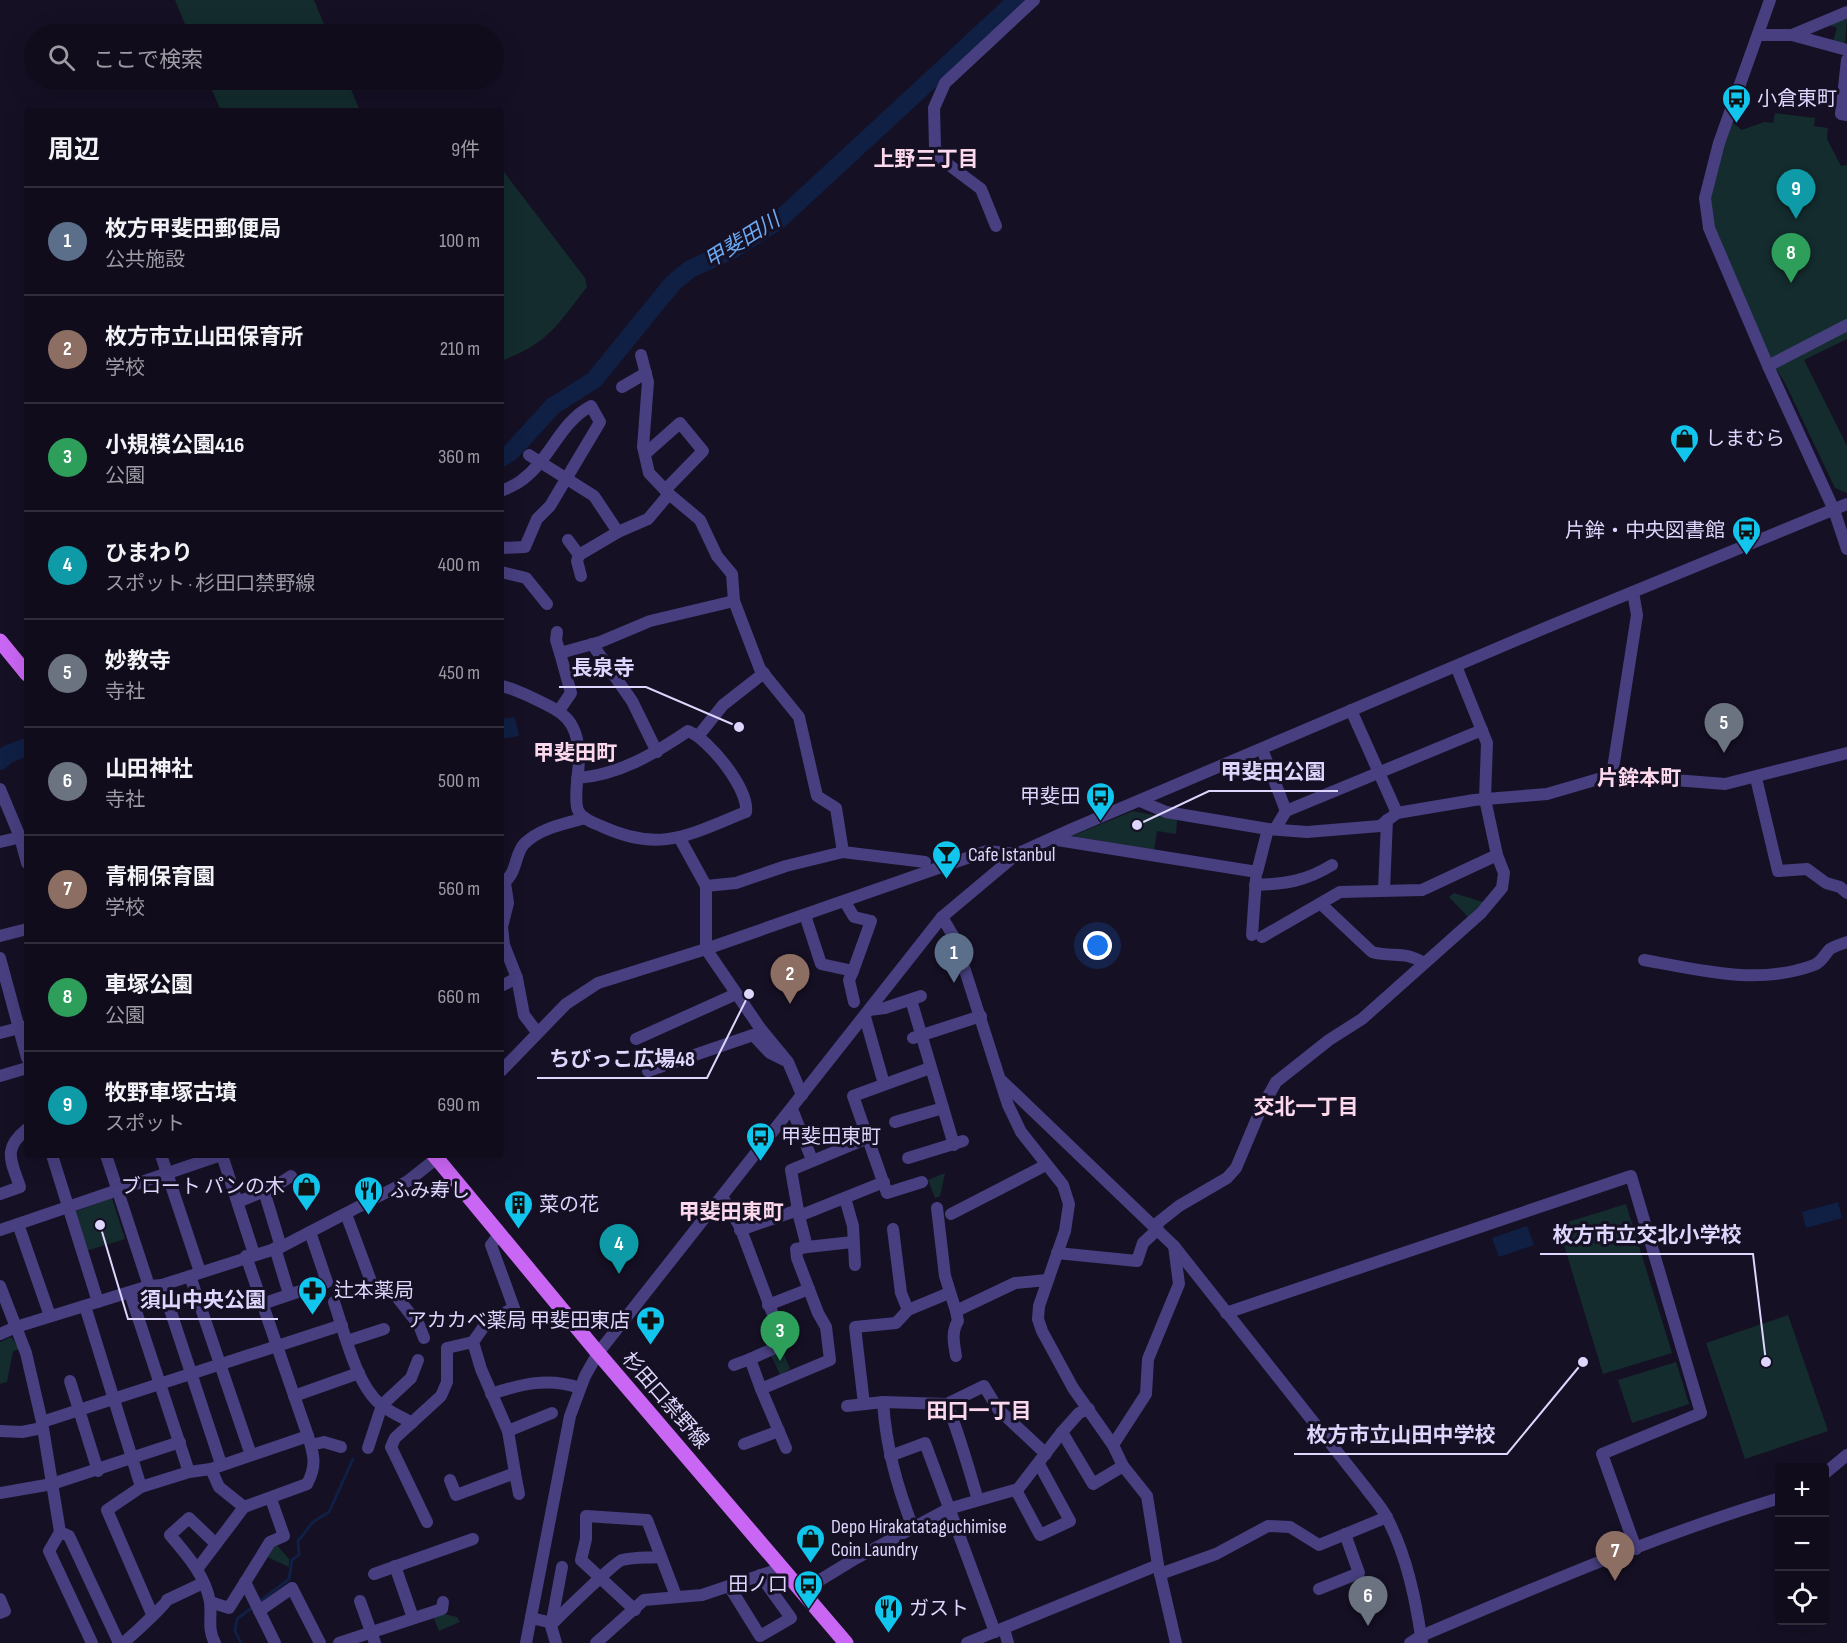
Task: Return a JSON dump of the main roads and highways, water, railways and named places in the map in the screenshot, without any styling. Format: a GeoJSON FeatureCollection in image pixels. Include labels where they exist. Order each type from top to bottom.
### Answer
{"type":"FeatureCollection","features":[{"type":"Feature","properties":{"kind":"main road"},"geometry":{"type":"LineString","coordinates":[[0,641],[24,670]]}},
{"type":"Feature","properties":{"kind":"main road","name":"杉田口禁野線"},"geometry":{"type":"LineString","coordinates":[[437,1158],[598,1353],[846,1643]]}},
{"type":"Feature","properties":{"kind":"water"},"geometry":{"type":"Polygon","coordinates":[[[515,717],[519,736],[504,738],[504,719],[515,717]]]}},
{"type":"Feature","properties":{"kind":"water"},"geometry":{"type":"Polygon","coordinates":[[[1838,1202],[1842,1218],[1806,1228],[1802,1212],[1838,1202]]]}},
{"type":"Feature","properties":{"kind":"water"},"geometry":{"type":"Polygon","coordinates":[[[1527,1226],[1534,1245],[1499,1257],[1492,1238],[1527,1226]]]}},
{"type":"Feature","properties":{"kind":"waterway","name":"甲斐田川"},"geometry":{"type":"LineString","coordinates":[[504,456],[511,452],[553,406],[594,380],[673,283],[690,269],[732,250],[778,221],[1017,0]]}},
{"type":"Feature","properties":{"kind":"waterway","name":"甲斐田川"},"geometry":{"type":"LineString","coordinates":[[0,761],[8,754],[24,748]]}},
{"type":"Feature","properties":{"kind":"waterway"},"geometry":{"type":"LineString","coordinates":[[259,1602],[289,1579],[292,1560],[299,1555],[298,1541],[313,1522],[329,1512],[353,1459]]}},
{"type":"Feature","properties":{"kind":"waterway"},"geometry":{"type":"LineString","coordinates":[[241,1643],[235,1631],[237,1619],[254,1606]]}},
{"type":"Feature","properties":{"kind":"place","name":"小倉東町"},"geometry":{"type":"Point","coordinates":[1736,124]}},
{"type":"Feature","properties":{"kind":"place","name":"牧野車塚古墳"},"geometry":{"type":"Point","coordinates":[1796,219]}},
{"type":"Feature","properties":{"kind":"place","name":"車塚公園"},"geometry":{"type":"Point","coordinates":[1791,283]}},
{"type":"Feature","properties":{"kind":"place","name":"しまむら"},"geometry":{"type":"Point","coordinates":[1684,464]}},
{"type":"Feature","properties":{"kind":"place","name":"片鉾・中央図書館"},"geometry":{"type":"Point","coordinates":[1746,556]}},
{"type":"Feature","properties":{"kind":"place","name":"長泉寺"},"geometry":{"type":"Point","coordinates":[739,727]}},
{"type":"Feature","properties":{"kind":"place","name":"妙教寺"},"geometry":{"type":"Point","coordinates":[1724,753]}},
{"type":"Feature","properties":{"kind":"place","name":"甲斐田"},"geometry":{"type":"Point","coordinates":[1101,822]}},
{"type":"Feature","properties":{"kind":"place","name":"甲斐田公園"},"geometry":{"type":"Point","coordinates":[1137,825]}},
{"type":"Feature","properties":{"kind":"place","name":"Cafe Istanbul"},"geometry":{"type":"Point","coordinates":[947,880]}},
{"type":"Feature","properties":{"kind":"place","name":"枚方甲斐田郵便局"},"geometry":{"type":"Point","coordinates":[954,983]}},
{"type":"Feature","properties":{"kind":"place","name":"ちびっこ広場48"},"geometry":{"type":"Point","coordinates":[749,994]}},
{"type":"Feature","properties":{"kind":"place","name":"枚方市立山田保育所"},"geometry":{"type":"Point","coordinates":[790,1004]}},
{"type":"Feature","properties":{"kind":"place","name":"甲斐田東町"},"geometry":{"type":"Point","coordinates":[760,1162]}},
{"type":"Feature","properties":{"kind":"place","name":"ブロート パンの木"},"geometry":{"type":"Point","coordinates":[306,1212]}},
{"type":"Feature","properties":{"kind":"place","name":"ふみ寿し"},"geometry":{"type":"Point","coordinates":[369,1216]}},
{"type":"Feature","properties":{"kind":"place","name":"須山中央公園"},"geometry":{"type":"Point","coordinates":[100,1225]}},
{"type":"Feature","properties":{"kind":"place","name":"菜の花"},"geometry":{"type":"Point","coordinates":[518,1230]}},
{"type":"Feature","properties":{"kind":"place","name":"ひまわり"},"geometry":{"type":"Point","coordinates":[619,1274]}},
{"type":"Feature","properties":{"kind":"place","name":"辻本薬局"},"geometry":{"type":"Point","coordinates":[313,1316]}},
{"type":"Feature","properties":{"kind":"place","name":"アカカベ薬局 甲斐田東店"},"geometry":{"type":"Point","coordinates":[651,1346]}},
{"type":"Feature","properties":{"kind":"place","name":"小規模公園416"},"geometry":{"type":"Point","coordinates":[780,1361]}},
{"type":"Feature","properties":{"kind":"place","name":"枚方市立山田中学校"},"geometry":{"type":"Point","coordinates":[1583,1362]}},
{"type":"Feature","properties":{"kind":"place","name":"枚方市立交北小学校"},"geometry":{"type":"Point","coordinates":[1766,1362]}},
{"type":"Feature","properties":{"kind":"place","name":"Depo Hirakatataguchimise Coin Laundry"},"geometry":{"type":"Point","coordinates":[810,1564]}},
{"type":"Feature","properties":{"kind":"place","name":"青桐保育園"},"geometry":{"type":"Point","coordinates":[1615,1581]}},
{"type":"Feature","properties":{"kind":"place","name":"田ノ口"},"geometry":{"type":"Point","coordinates":[809,1610]}},
{"type":"Feature","properties":{"kind":"place","name":"山田神社"},"geometry":{"type":"Point","coordinates":[1368,1626]}},
{"type":"Feature","properties":{"kind":"place","name":"ガスト"},"geometry":{"type":"Point","coordinates":[888,1634]}},
{"type":"Feature","properties":{"kind":"district","name":"上野三丁目"},"geometry":{"type":"Point","coordinates":[926,159]}},
{"type":"Feature","properties":{"kind":"district","name":"甲斐田町"},"geometry":{"type":"Point","coordinates":[575,753]}},
{"type":"Feature","properties":{"kind":"district","name":"片鉾本町"},"geometry":{"type":"Point","coordinates":[1639,778]}},
{"type":"Feature","properties":{"kind":"district","name":"交北一丁目"},"geometry":{"type":"Point","coordinates":[1306,1107]}},
{"type":"Feature","properties":{"kind":"district","name":"甲斐田東町"},"geometry":{"type":"Point","coordinates":[731,1212]}},
{"type":"Feature","properties":{"kind":"district","name":"田口一丁目"},"geometry":{"type":"Point","coordinates":[979,1411]}}]}
